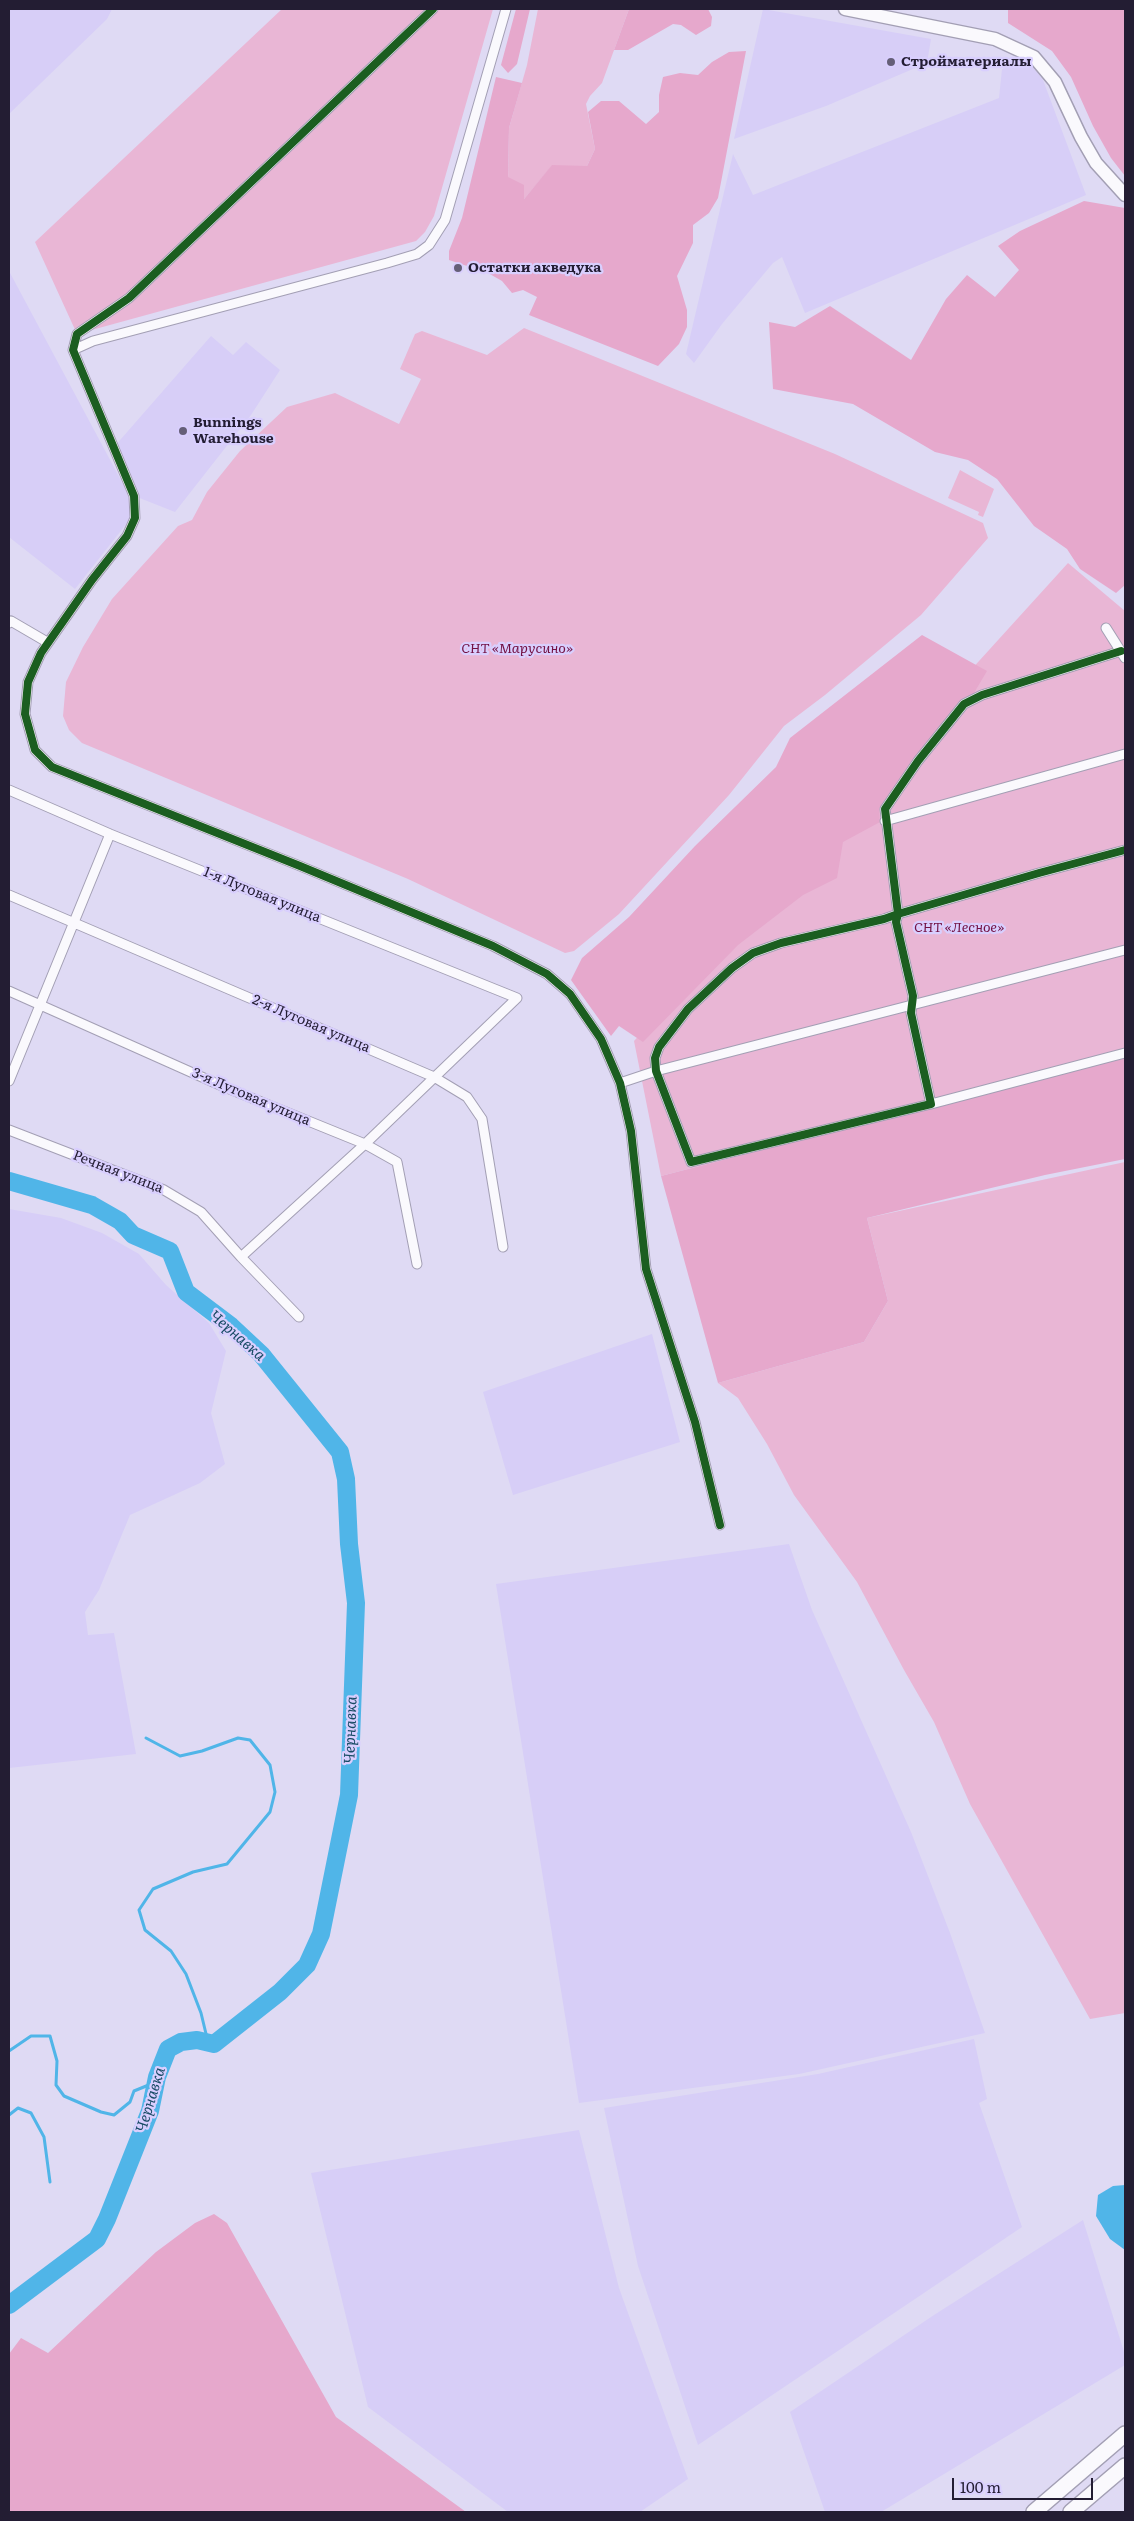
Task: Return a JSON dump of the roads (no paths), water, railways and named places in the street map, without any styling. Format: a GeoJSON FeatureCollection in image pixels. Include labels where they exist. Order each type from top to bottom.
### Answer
{"type":"FeatureCollection","features":[{"type":"Feature","properties":{"kind":"highway"},"geometry":{"type":"LineString","coordinates":[[1034,2512],[1125,2434]]}},
{"type":"Feature","properties":{"kind":"highway"},"geometry":{"type":"LineString","coordinates":[[1071,2512],[1125,2466]]}},
{"type":"Feature","properties":{"kind":"main road"},"geometry":{"type":"LineString","coordinates":[[845,9],[994,39],[1034,57],[1055,82],[1080,137],[1096,163],[1125,195]]}},
{"type":"Feature","properties":{"kind":"street"},"geometry":{"type":"LineString","coordinates":[[433,9],[129,298],[77,334],[73,350],[134,496],[135,518],[127,536],[47,642],[28,682],[25,714],[35,750],[52,768],[310,870],[518,957],[559,983],[580,1006],[601,1039],[620,1083],[631,1131],[646,1269],[695,1422],[720,1525]]}},
{"type":"Feature","properties":{"kind":"street"},"geometry":{"type":"LineString","coordinates":[[73,350],[93,340],[396,261],[416,254],[429,245],[437,236],[444,220],[506,9]]}},
{"type":"Feature","properties":{"kind":"street"},"geometry":{"type":"LineString","coordinates":[[9,623],[11,621],[47,642]]}},
{"type":"Feature","properties":{"kind":"street"},"geometry":{"type":"LineString","coordinates":[[931,1104],[911,1013],[913,1005],[896,922],[898,914],[885,809],[918,762],[964,704],[982,695],[1123,654],[1106,628]]}},
{"type":"Feature","properties":{"kind":"street"},"geometry":{"type":"LineString","coordinates":[[885,820],[1125,754]]}},
{"type":"Feature","properties":{"kind":"street","name":"1-я Луговая улица"},"geometry":{"type":"LineString","coordinates":[[9,790],[110,834],[517,998],[434,1077]]}},
{"type":"Feature","properties":{"kind":"street"},"geometry":{"type":"LineString","coordinates":[[9,1080],[110,834]]}},
{"type":"Feature","properties":{"kind":"street"},"geometry":{"type":"LineString","coordinates":[[1125,850],[898,914],[781,943],[753,953],[732,968],[688,1009],[659,1047],[655,1058],[656,1071],[690,1162],[931,1104],[1125,1053]]}},
{"type":"Feature","properties":{"kind":"street","name":"2-я Луговая улица"},"geometry":{"type":"LineString","coordinates":[[9,895],[434,1077],[467,1097],[482,1119],[503,1247]]}},
{"type":"Feature","properties":{"kind":"street"},"geometry":{"type":"LineString","coordinates":[[620,1083],[656,1071],[1125,950]]}},
{"type":"Feature","properties":{"kind":"street","name":"3-я Луговая улица"},"geometry":{"type":"LineString","coordinates":[[9,991],[213,1082],[365,1144],[397,1162],[416,1264]]}},
{"type":"Feature","properties":{"kind":"street"},"geometry":{"type":"LineString","coordinates":[[241,1257],[365,1144],[434,1077]]}},
{"type":"Feature","properties":{"kind":"street","name":"Речная улица"},"geometry":{"type":"LineString","coordinates":[[9,1130],[164,1190],[201,1212],[241,1257],[300,1317]]}},
{"type":"Feature","properties":{"kind":"water"},"geometry":{"type":"Polygon","coordinates":[[[1125,2185],[1125,2250],[1110,2239],[1096,2216],[1098,2195],[1113,2186],[1125,2185]]]}},
{"type":"Feature","properties":{"kind":"waterway","name":"Чернавка"},"geometry":{"type":"LineString","coordinates":[[9,1181],[92,1205],[120,1221],[133,1235],[170,1251],[186,1292],[231,1326],[261,1354],[340,1452],[346,1479],[349,1544],[356,1603],[349,1795],[321,1934],[307,1965],[280,1992],[214,2044],[197,2040],[181,2042],[168,2049],[157,2077],[150,2111],[107,2219],[97,2239],[9,2305]]}},
{"type":"Feature","properties":{"kind":"waterway"},"geometry":{"type":"LineString","coordinates":[[146,1738],[180,1756],[202,1751],[238,1738],[250,1740],[270,1765],[275,1792],[270,1812],[227,1864],[193,1872],[153,1889],[139,1910],[145,1930],[171,1951],[186,1974],[201,2013],[208,2042]]}},
{"type":"Feature","properties":{"kind":"waterway"},"geometry":{"type":"LineString","coordinates":[[9,2051],[31,2036],[50,2036],[57,2061],[56,2085],[64,2096],[101,2112],[114,2115],[130,2102],[134,2091],[156,2082]]}},
{"type":"Feature","properties":{"kind":"waterway"},"geometry":{"type":"LineString","coordinates":[[9,2115],[18,2108],[31,2113],[44,2137],[50,2182]]}},
{"type":"Feature","properties":{"kind":"place","name":"Стройматериалы"},"geometry":{"type":"Point","coordinates":[891,62]}},
{"type":"Feature","properties":{"kind":"place","name":"Остатки акведука"},"geometry":{"type":"Point","coordinates":[458,268]}},
{"type":"Feature","properties":{"kind":"place","name":"Bunnings Warehouse"},"geometry":{"type":"Point","coordinates":[183,431]}},
{"type":"Feature","properties":{"kind":"park label","name":"СНТ «Марусино»"},"geometry":{"type":"Point","coordinates":[517,649]}},
{"type":"Feature","properties":{"kind":"park label","name":"СНТ «Лесное»"},"geometry":{"type":"Point","coordinates":[959,928]}}]}
